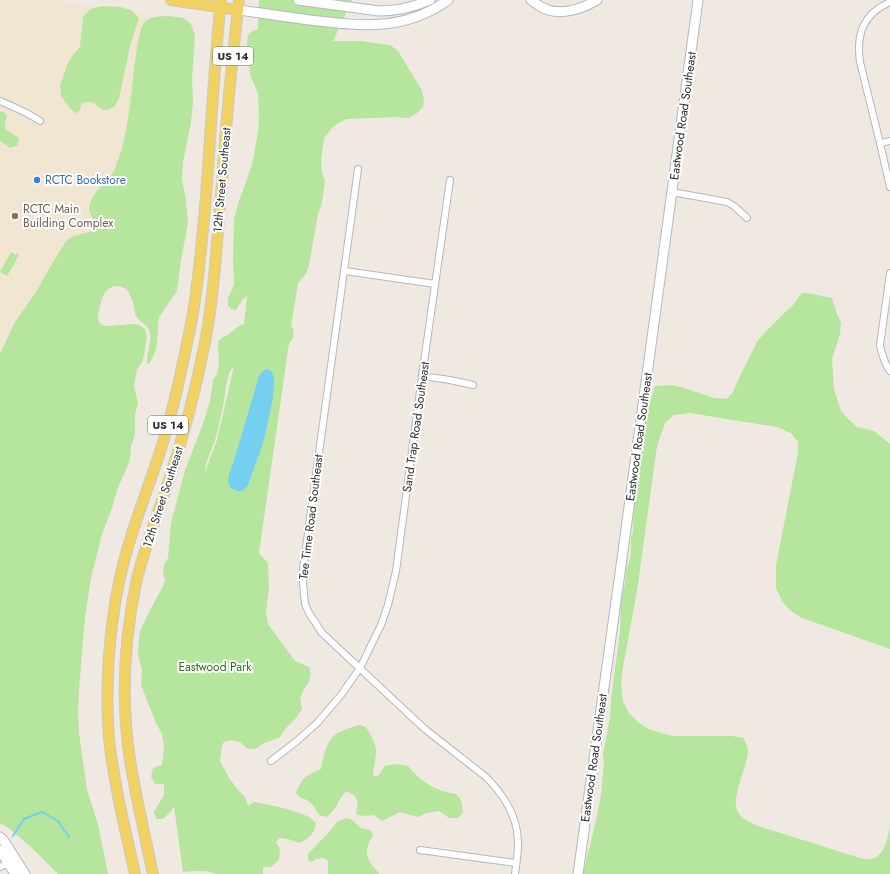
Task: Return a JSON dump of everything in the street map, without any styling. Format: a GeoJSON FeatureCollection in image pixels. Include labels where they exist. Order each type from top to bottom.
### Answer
{"type":"FeatureCollection","features":[{"type":"Feature","properties":{"kind":"main road"},"geometry":{"type":"LineString","coordinates":[[171,0],[238,5]]}},
{"type":"Feature","properties":{"kind":"main road","name":"12th Street Southeast"},"geometry":{"type":"LineString","coordinates":[[135,874],[117,788],[110,738],[108,690],[111,636],[115,603],[123,564],[160,452],[171,413],[191,322],[202,245],[220,4]]}},
{"type":"Feature","properties":{"kind":"main road","name":"12th Street Southeast"},"geometry":{"type":"LineString","coordinates":[[153,874],[136,794],[126,730],[126,655],[131,609],[143,556],[181,442],[208,324],[214,277],[238,5]]}},
{"type":"Feature","properties":{"kind":"street"},"geometry":{"type":"LineString","coordinates":[[298,0],[379,11],[390,11],[422,4],[430,0]]}},
{"type":"Feature","properties":{"kind":"street"},"geometry":{"type":"LineString","coordinates":[[238,5],[320,21],[380,25],[396,23],[421,16],[448,0]]}},
{"type":"Feature","properties":{"kind":"street"},"geometry":{"type":"LineString","coordinates":[[531,0],[546,10],[558,11],[579,9],[597,0]]}},
{"type":"Feature","properties":{"kind":"street","name":"Eastwood Road Southeast"},"geometry":{"type":"LineString","coordinates":[[578,874],[698,0]]}},
{"type":"Feature","properties":{"kind":"street"},"geometry":{"type":"LineString","coordinates":[[890,2],[881,6],[871,14],[863,26],[859,43],[860,62],[890,187]]}},
{"type":"Feature","properties":{"kind":"street"},"geometry":{"type":"LineString","coordinates":[[0,101],[30,114],[40,121]]}},
{"type":"Feature","properties":{"kind":"street"},"geometry":{"type":"LineString","coordinates":[[880,143],[890,141]]}},
{"type":"Feature","properties":{"kind":"street","name":"Tee Time Road Southeast"},"geometry":{"type":"LineString","coordinates":[[358,169],[303,569],[306,604],[315,623],[322,633],[426,730],[486,777],[495,786],[510,811],[518,835],[515,874]]}},
{"type":"Feature","properties":{"kind":"street","name":"Sand Trap Road Southeast"},"geometry":{"type":"LineString","coordinates":[[271,761],[297,741],[318,722],[341,695],[360,668],[381,625],[388,605],[396,571],[450,180]]}},
{"type":"Feature","properties":{"kind":"street"},"geometry":{"type":"LineString","coordinates":[[672,192],[727,202],[734,206],[747,218]]}},
{"type":"Feature","properties":{"kind":"street"},"geometry":{"type":"LineString","coordinates":[[345,271],[435,284]]}},
{"type":"Feature","properties":{"kind":"street"},"geometry":{"type":"LineString","coordinates":[[890,273],[880,345],[884,362],[890,372]]}},
{"type":"Feature","properties":{"kind":"street"},"geometry":{"type":"LineString","coordinates":[[422,376],[473,385]]}},
{"type":"Feature","properties":{"kind":"street"},"geometry":{"type":"LineString","coordinates":[[0,837],[4,840],[8,864]]}},
{"type":"Feature","properties":{"kind":"street"},"geometry":{"type":"LineString","coordinates":[[0,850],[15,874]]}},
{"type":"Feature","properties":{"kind":"street"},"geometry":{"type":"LineString","coordinates":[[420,850],[516,863]]}},
{"type":"Feature","properties":{"kind":"street"},"geometry":{"type":"LineString","coordinates":[[8,864],[25,874]]}},
{"type":"Feature","properties":{"kind":"shaded area"},"geometry":{"type":"Polygon","coordinates":[[[0,0],[49,0],[148,14],[127,155],[0,390],[0,0]]]}},
{"type":"Feature","properties":{"kind":"green space","name":"Eastwood Park"},"geometry":{"type":"Polygon","coordinates":[[[259,0],[352,0],[333,41],[360,41],[390,45],[398,51],[421,89],[424,98],[423,107],[417,113],[408,118],[347,119],[332,128],[324,138],[321,160],[322,173],[325,181],[322,203],[318,214],[309,265],[306,274],[298,283],[291,327],[293,328],[294,332],[292,340],[289,343],[259,553],[268,563],[269,587],[266,613],[268,624],[295,661],[309,667],[311,674],[309,682],[300,698],[302,709],[279,738],[264,743],[255,749],[248,749],[240,742],[230,740],[224,742],[222,745],[220,761],[229,778],[245,797],[248,806],[254,802],[293,811],[312,819],[316,824],[315,828],[310,836],[299,843],[288,839],[279,838],[276,843],[280,848],[279,860],[271,867],[263,867],[263,874],[217,874],[200,871],[183,872],[174,806],[163,819],[156,819],[154,812],[164,795],[164,784],[155,784],[151,777],[153,768],[162,765],[164,747],[162,734],[141,685],[142,670],[138,655],[139,641],[140,631],[165,581],[163,573],[164,565],[168,558],[171,523],[185,470],[203,424],[210,401],[213,380],[217,374],[219,365],[219,340],[244,324],[247,296],[243,299],[236,310],[231,309],[228,305],[228,298],[234,284],[234,219],[252,165],[258,132],[258,93],[250,75],[247,42],[248,35],[255,30],[258,30],[259,0]],[[234,366],[229,373],[218,430],[207,460],[205,472],[217,440],[234,366]]]}},
{"type":"Feature","properties":{"kind":"green space"},"geometry":{"type":"Polygon","coordinates":[[[103,6],[120,7],[131,10],[139,18],[130,46],[119,99],[114,107],[108,110],[104,110],[93,103],[86,102],[81,104],[80,111],[75,113],[61,96],[60,86],[67,65],[72,56],[80,47],[83,17],[90,9],[103,6]]]}},
{"type":"Feature","properties":{"kind":"green space"},"geometry":{"type":"Polygon","coordinates":[[[167,16],[184,18],[191,24],[195,35],[192,80],[193,103],[191,122],[183,162],[182,179],[188,223],[177,291],[159,317],[156,349],[150,363],[147,364],[150,343],[149,330],[136,316],[132,300],[126,289],[117,286],[108,290],[102,298],[98,320],[101,325],[139,325],[145,329],[147,336],[144,355],[137,370],[134,386],[138,403],[135,414],[135,435],[131,446],[130,459],[118,487],[102,534],[91,578],[85,617],[79,690],[79,733],[87,790],[98,824],[108,874],[58,874],[34,850],[10,829],[0,823],[0,354],[15,322],[36,292],[67,240],[74,236],[92,231],[94,227],[94,220],[89,211],[90,203],[94,195],[113,172],[123,145],[139,35],[144,23],[149,19],[167,16]]]}},
{"type":"Feature","properties":{"kind":"green space"},"geometry":{"type":"Polygon","coordinates":[[[2,111],[7,116],[5,129],[19,138],[18,145],[10,148],[0,141],[0,112],[2,111]]]}},
{"type":"Feature","properties":{"kind":"green space"},"geometry":{"type":"Polygon","coordinates":[[[11,252],[19,255],[7,276],[0,272],[11,252]]]}},
{"type":"Feature","properties":{"kind":"green space"},"geometry":{"type":"Polygon","coordinates":[[[802,293],[832,298],[841,323],[840,334],[832,359],[834,389],[841,411],[857,427],[874,431],[890,444],[890,649],[802,618],[791,611],[782,601],[776,588],[776,565],[798,453],[798,442],[791,433],[777,427],[690,413],[674,415],[665,423],[657,446],[637,591],[623,667],[621,683],[623,701],[629,713],[648,729],[672,736],[732,736],[743,738],[747,745],[748,752],[737,792],[736,806],[742,817],[758,826],[857,857],[870,859],[875,858],[882,851],[890,826],[890,874],[583,874],[601,795],[604,763],[603,754],[610,717],[620,632],[621,595],[625,584],[626,570],[630,559],[636,488],[649,405],[655,386],[672,385],[714,398],[727,399],[733,392],[758,340],[793,305],[802,293]]]}},
{"type":"Feature","properties":{"kind":"green space"},"geometry":{"type":"Polygon","coordinates":[[[360,725],[366,727],[376,748],[373,777],[379,775],[385,766],[395,764],[408,766],[429,785],[442,791],[456,794],[461,800],[463,812],[458,818],[449,818],[439,811],[426,813],[418,817],[400,812],[382,821],[374,815],[363,816],[356,814],[358,802],[354,795],[346,791],[336,807],[327,817],[319,815],[313,805],[307,800],[301,798],[296,793],[298,788],[305,778],[321,769],[326,750],[333,737],[341,731],[360,725]]]}},
{"type":"Feature","properties":{"kind":"green space"},"geometry":{"type":"Polygon","coordinates":[[[346,818],[351,819],[361,828],[370,830],[373,835],[368,847],[367,856],[372,865],[380,874],[328,874],[328,861],[324,858],[316,859],[311,862],[308,860],[308,854],[337,822],[346,818]]]}},
{"type":"Feature","properties":{"kind":"water"},"geometry":{"type":"Polygon","coordinates":[[[267,369],[271,371],[274,377],[273,398],[264,440],[248,485],[244,490],[238,491],[230,487],[228,481],[229,475],[259,376],[267,369]]]}},
{"type":"Feature","properties":{"kind":"waterway"},"geometry":{"type":"LineString","coordinates":[[13,836],[24,819],[42,812],[58,821],[69,837]]}},
{"type":"Feature","properties":{"kind":"place","name":"RCTC Bookstore"},"geometry":{"type":"Point","coordinates":[37,180]}},
{"type":"Feature","properties":{"kind":"place","name":"RCTC Main Building Complex"},"geometry":{"type":"Point","coordinates":[15,216]}}]}
